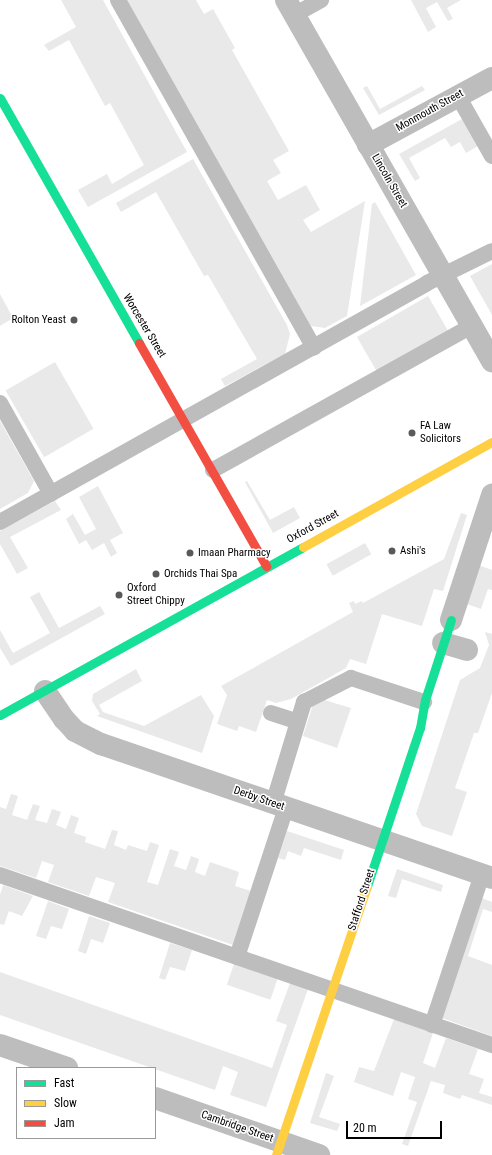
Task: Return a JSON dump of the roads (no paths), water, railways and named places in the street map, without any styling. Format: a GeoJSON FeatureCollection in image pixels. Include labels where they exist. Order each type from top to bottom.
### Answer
{"type":"FeatureCollection","features":[{"type":"Feature","properties":{"kind":"street","name":"Lincoln Street"},"geometry":{"type":"LineString","coordinates":[[290,8],[492,362]]}},
{"type":"Feature","properties":{"kind":"street","name":"Monmouth Street"},"geometry":{"type":"LineString","coordinates":[[368,145],[492,78]]}},
{"type":"Feature","properties":{"kind":"street","name":"Worcester Street"},"geometry":{"type":"LineString","coordinates":[[0,98],[213,470],[266,566]]}},
{"type":"Feature","properties":{"kind":"street","name":"Oxford Street"},"geometry":{"type":"LineString","coordinates":[[2,710],[45,691],[266,566],[492,442]]}},
{"type":"Feature","properties":{"kind":"street"},"geometry":{"type":"LineString","coordinates":[[451,620],[492,495]]}},
{"type":"Feature","properties":{"kind":"street","name":"Stafford Street"},"geometry":{"type":"LineString","coordinates":[[278,1148],[420,728],[424,702],[451,620]]}},
{"type":"Feature","properties":{"kind":"street"},"geometry":{"type":"LineString","coordinates":[[443,643],[467,650]]}},
{"type":"Feature","properties":{"kind":"street","name":"Derby Street"},"geometry":{"type":"LineString","coordinates":[[45,691],[64,719],[75,731],[101,744],[487,877]]}},
{"type":"Feature","properties":{"kind":"street"},"geometry":{"type":"LineString","coordinates":[[0,1045],[64,1067]]}},
{"type":"Feature","properties":{"kind":"street","name":"Cambridge Street"},"geometry":{"type":"LineString","coordinates":[[156,1098],[278,1148],[319,1155]]}},
{"type":"Feature","properties":{"kind":"lane"},"geometry":{"type":"LineString","coordinates":[[118,0],[314,348]]}},
{"type":"Feature","properties":{"kind":"lane"},"geometry":{"type":"LineString","coordinates":[[290,8],[321,0]]}},
{"type":"Feature","properties":{"kind":"lane"},"geometry":{"type":"LineString","coordinates":[[458,96],[492,156]]}},
{"type":"Feature","properties":{"kind":"lane"},"geometry":{"type":"LineString","coordinates":[[0,522],[443,275],[492,251]]}},
{"type":"Feature","properties":{"kind":"lane"},"geometry":{"type":"LineString","coordinates":[[213,470],[472,326]]}},
{"type":"Feature","properties":{"kind":"lane"},"geometry":{"type":"LineString","coordinates":[[0,403],[51,494]]}},
{"type":"Feature","properties":{"kind":"lane"},"geometry":{"type":"LineString","coordinates":[[237,957],[280,806],[298,722],[304,702],[351,678],[424,702]]}},
{"type":"Feature","properties":{"kind":"lane"},"geometry":{"type":"LineString","coordinates":[[271,712],[298,722]]}},
{"type":"Feature","properties":{"kind":"lane"},"geometry":{"type":"LineString","coordinates":[[0,875],[492,1045]]}},
{"type":"Feature","properties":{"kind":"lane"},"geometry":{"type":"LineString","coordinates":[[432,1025],[487,877]]}},
{"type":"Feature","properties":{"kind":"place","name":"Rolton Yeast"},"geometry":{"type":"Point","coordinates":[74,320]}},
{"type":"Feature","properties":{"kind":"place","name":"FA Law Solicitors"},"geometry":{"type":"Point","coordinates":[412,433]}},
{"type":"Feature","properties":{"kind":"place","name":"Ashi's"},"geometry":{"type":"Point","coordinates":[392,551]}},
{"type":"Feature","properties":{"kind":"place","name":"Imaan Pharmacy"},"geometry":{"type":"Point","coordinates":[190,553]}},
{"type":"Feature","properties":{"kind":"place","name":"Orchids Thai Spa"},"geometry":{"type":"Point","coordinates":[156,574]}},
{"type":"Feature","properties":{"kind":"place","name":"Oxford Street Chippy"},"geometry":{"type":"Point","coordinates":[119,595]}}]}
